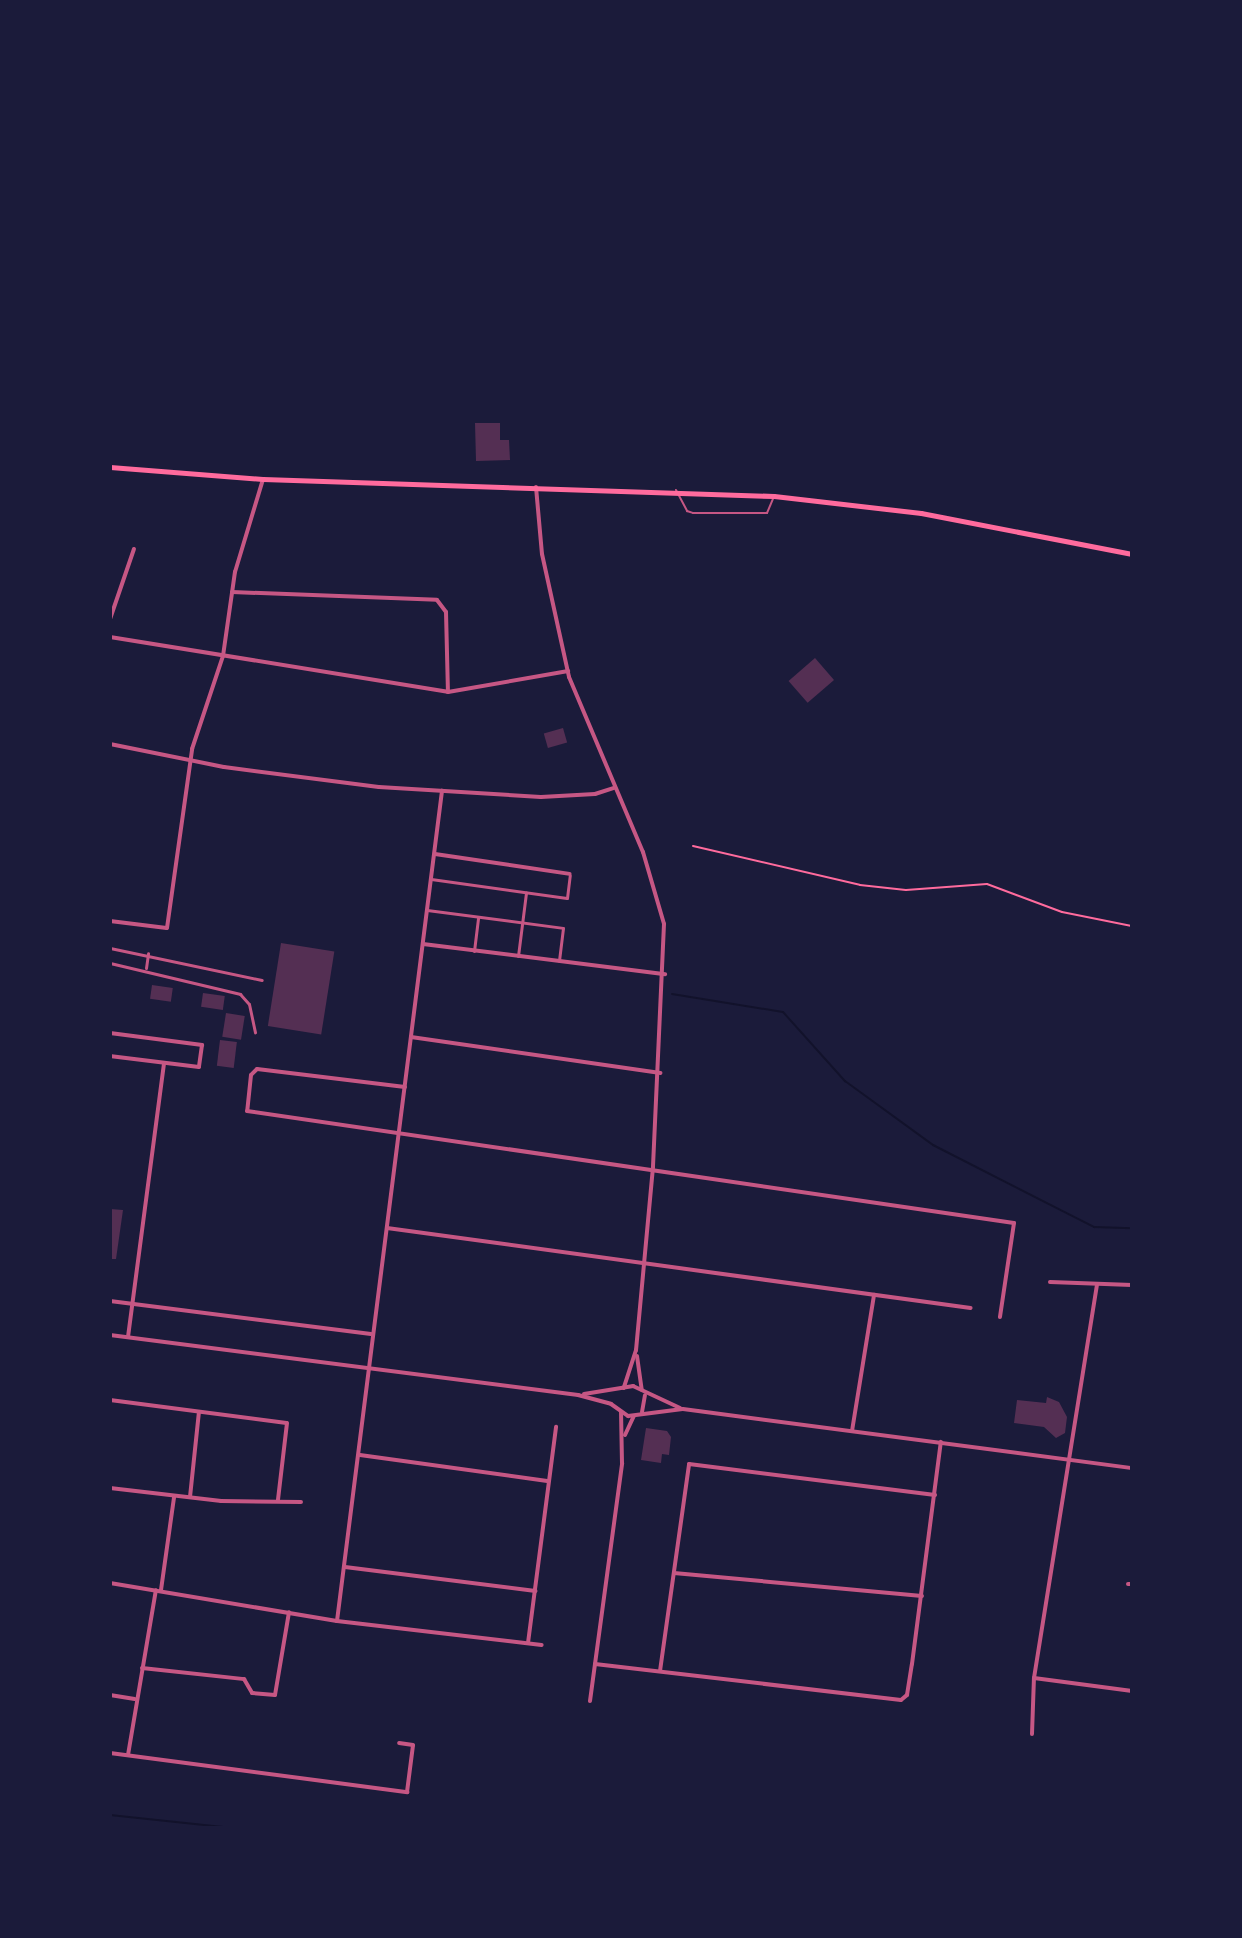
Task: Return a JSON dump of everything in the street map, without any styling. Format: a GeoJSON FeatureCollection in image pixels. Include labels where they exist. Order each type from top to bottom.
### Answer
{"type":"FeatureCollection","features":[{"type":"Feature","properties":{"kind":"main road"},"geometry":{"type":"LineString","coordinates":[[110,467],[263,479],[676,490],[774,496],[921,513],[1132,554]]}},
{"type":"Feature","properties":{"kind":"street"},"geometry":{"type":"LineString","coordinates":[[110,921],[167,928],[191,760],[223,656],[232,592],[263,479]]}},
{"type":"Feature","properties":{"kind":"street"},"geometry":{"type":"LineString","coordinates":[[536,487],[542,554],[568,671],[660,904],[665,974],[660,1073],[636,1350],[643,1392],[642,1412]]}},
{"type":"Feature","properties":{"kind":"street"},"geometry":{"type":"LineString","coordinates":[[110,619],[134,549]]}},
{"type":"Feature","properties":{"kind":"street"},"geometry":{"type":"LineString","coordinates":[[232,592],[437,600],[446,612],[448,692]]}},
{"type":"Feature","properties":{"kind":"street"},"geometry":{"type":"LineString","coordinates":[[110,637],[448,692],[568,671]]}},
{"type":"Feature","properties":{"kind":"street"},"geometry":{"type":"LineString","coordinates":[[110,744],[296,777],[442,791],[541,797],[614,788]]}},
{"type":"Feature","properties":{"kind":"street"},"geometry":{"type":"LineString","coordinates":[[337,1621],[360,1455],[366,1367],[442,791]]}},
{"type":"Feature","properties":{"kind":"street"},"geometry":{"type":"LineString","coordinates":[[431,879],[567,898],[570,874],[435,854]]}},
{"type":"Feature","properties":{"kind":"street"},"geometry":{"type":"LineString","coordinates":[[518,956],[526,892]]}},
{"type":"Feature","properties":{"kind":"street"},"geometry":{"type":"LineString","coordinates":[[427,910],[563,928],[559,961]]}},
{"type":"Feature","properties":{"kind":"street"},"geometry":{"type":"LineString","coordinates":[[474,951],[478,917]]}},
{"type":"Feature","properties":{"kind":"street"},"geometry":{"type":"LineString","coordinates":[[423,944],[665,974]]}},
{"type":"Feature","properties":{"kind":"street"},"geometry":{"type":"LineString","coordinates":[[110,948],[148,953],[197,969],[262,980]]}},
{"type":"Feature","properties":{"kind":"street"},"geometry":{"type":"LineString","coordinates":[[146,968],[148,953]]}},
{"type":"Feature","properties":{"kind":"street"},"geometry":{"type":"LineString","coordinates":[[110,963],[146,968],[240,994],[249,1004],[249,1022],[255,1032]]}},
{"type":"Feature","properties":{"kind":"street"},"geometry":{"type":"LineString","coordinates":[[110,1033],[202,1045],[199,1067],[110,1056]]}},
{"type":"Feature","properties":{"kind":"street"},"geometry":{"type":"LineString","coordinates":[[411,1037],[660,1073]]}},
{"type":"Feature","properties":{"kind":"street"},"geometry":{"type":"LineString","coordinates":[[128,1337],[164,1064]]}},
{"type":"Feature","properties":{"kind":"street"},"geometry":{"type":"LineString","coordinates":[[405,1087],[267,1067],[251,1075],[247,1111],[653,1167],[754,1188],[1014,1223],[1000,1317]]}},
{"type":"Feature","properties":{"kind":"street"},"geometry":{"type":"LineString","coordinates":[[386,1228],[644,1260],[971,1308]]}},
{"type":"Feature","properties":{"kind":"street"},"geometry":{"type":"LineString","coordinates":[[1050,1282],[1132,1285]]}},
{"type":"Feature","properties":{"kind":"street"},"geometry":{"type":"LineString","coordinates":[[1032,1734],[1034,1678],[1097,1284]]}},
{"type":"Feature","properties":{"kind":"street"},"geometry":{"type":"LineString","coordinates":[[852,1431],[874,1295]]}},
{"type":"Feature","properties":{"kind":"street"},"geometry":{"type":"LineString","coordinates":[[110,1301],[371,1334]]}},
{"type":"Feature","properties":{"kind":"street"},"geometry":{"type":"LineString","coordinates":[[110,1335],[578,1395],[634,1416]]}},
{"type":"Feature","properties":{"kind":"street"},"geometry":{"type":"LineString","coordinates":[[590,1701],[623,1441],[619,1410],[622,1389],[636,1350]]}},
{"type":"Feature","properties":{"kind":"street"},"geometry":{"type":"LineString","coordinates":[[578,1395],[622,1389],[643,1392],[683,1409]]}},
{"type":"Feature","properties":{"kind":"street"},"geometry":{"type":"LineString","coordinates":[[110,1400],[287,1423],[278,1500]]}},
{"type":"Feature","properties":{"kind":"street"},"geometry":{"type":"LineString","coordinates":[[623,1441],[634,1416],[642,1412],[683,1409],[1132,1468]]}},
{"type":"Feature","properties":{"kind":"street"},"geometry":{"type":"LineString","coordinates":[[190,1497],[199,1412]]}},
{"type":"Feature","properties":{"kind":"street"},"geometry":{"type":"LineString","coordinates":[[528,1643],[556,1427]]}},
{"type":"Feature","properties":{"kind":"street"},"geometry":{"type":"LineString","coordinates":[[595,1664],[901,1700],[907,1695],[941,1442]]}},
{"type":"Feature","properties":{"kind":"street"},"geometry":{"type":"LineString","coordinates":[[360,1455],[548,1481]]}},
{"type":"Feature","properties":{"kind":"street"},"geometry":{"type":"LineString","coordinates":[[660,1671],[689,1464],[936,1495]]}},
{"type":"Feature","properties":{"kind":"street"},"geometry":{"type":"LineString","coordinates":[[110,1488],[174,1497],[301,1502]]}},
{"type":"Feature","properties":{"kind":"street"},"geometry":{"type":"LineString","coordinates":[[128,1755],[174,1497]]}},
{"type":"Feature","properties":{"kind":"street"},"geometry":{"type":"LineString","coordinates":[[345,1567],[535,1591]]}},
{"type":"Feature","properties":{"kind":"street"},"geometry":{"type":"LineString","coordinates":[[674,1573],[922,1596]]}},
{"type":"Feature","properties":{"kind":"street"},"geometry":{"type":"LineString","coordinates":[[110,1583],[337,1621],[542,1645]]}},
{"type":"Feature","properties":{"kind":"street"},"geometry":{"type":"LineString","coordinates":[[142,1668],[244,1679],[252,1693],[275,1695],[289,1612]]}},
{"type":"Feature","properties":{"kind":"street"},"geometry":{"type":"LineString","coordinates":[[1034,1678],[1132,1691]]}},
{"type":"Feature","properties":{"kind":"street"},"geometry":{"type":"LineString","coordinates":[[110,1695],[136,1699]]}},
{"type":"Feature","properties":{"kind":"street"},"geometry":{"type":"LineString","coordinates":[[110,1753],[407,1792],[413,1745],[399,1743]]}},
{"type":"Feature","properties":{"kind":"lane"},"geometry":{"type":"LineString","coordinates":[[676,490],[687,511],[693,513],[767,513],[774,496]]}},
{"type":"Feature","properties":{"kind":"path"},"geometry":{"type":"LineString","coordinates":[[693,846],[860,885],[906,890],[987,884],[1062,912],[1132,926]]}},
{"type":"Feature","properties":{"kind":"building"},"geometry":{"type":"Polygon","coordinates":[[[475,423],[500,423],[500,440],[509,440],[510,460],[476,461],[475,423]]]}},
{"type":"Feature","properties":{"kind":"building"},"geometry":{"type":"Polygon","coordinates":[[[815,658],[834,680],[808,703],[789,681],[815,658]]]}},
{"type":"Feature","properties":{"kind":"building"},"geometry":{"type":"Polygon","coordinates":[[[563,728],[567,742],[548,748],[544,734],[563,728]]]}},
{"type":"Feature","properties":{"kind":"building"},"geometry":{"type":"Polygon","coordinates":[[[281,943],[334,951],[321,1034],[268,1026],[281,943]]]}},
{"type":"Feature","properties":{"kind":"building"},"geometry":{"type":"Polygon","coordinates":[[[152,985],[173,988],[171,1002],[150,999],[152,985]]]}},
{"type":"Feature","properties":{"kind":"building"},"geometry":{"type":"Polygon","coordinates":[[[203,993],[225,996],[223,1010],[201,1007],[203,993]]]}},
{"type":"Feature","properties":{"kind":"building"},"geometry":{"type":"Polygon","coordinates":[[[226,1013],[245,1016],[241,1040],[222,1037],[226,1013]]]}},
{"type":"Feature","properties":{"kind":"building"},"geometry":{"type":"Polygon","coordinates":[[[220,1040],[237,1042],[234,1068],[217,1066],[220,1040]]]}},
{"type":"Feature","properties":{"kind":"building"},"geometry":{"type":"Polygon","coordinates":[[[110,1209],[123,1210],[116,1259],[110,1259],[110,1209]]]}},
{"type":"Feature","properties":{"kind":"building"},"geometry":{"type":"Polygon","coordinates":[[[1047,1397],[1059,1402],[1067,1417],[1065,1433],[1056,1438],[1044,1427],[1014,1423],[1017,1400],[1046,1403],[1047,1397]]]}},
{"type":"Feature","properties":{"kind":"building"},"geometry":{"type":"Polygon","coordinates":[[[646,1428],[667,1431],[671,1437],[669,1455],[662,1454],[661,1463],[641,1460],[646,1428]]]}},
{"type":"Feature","properties":{"kind":"waterway"},"geometry":{"type":"LineString","coordinates":[[672,994],[783,1012],[845,1081],[933,1145],[1094,1227],[1132,1228]]}},
{"type":"Feature","properties":{"kind":"waterway"},"geometry":{"type":"LineString","coordinates":[[110,1815],[232,1828]]}}]}
